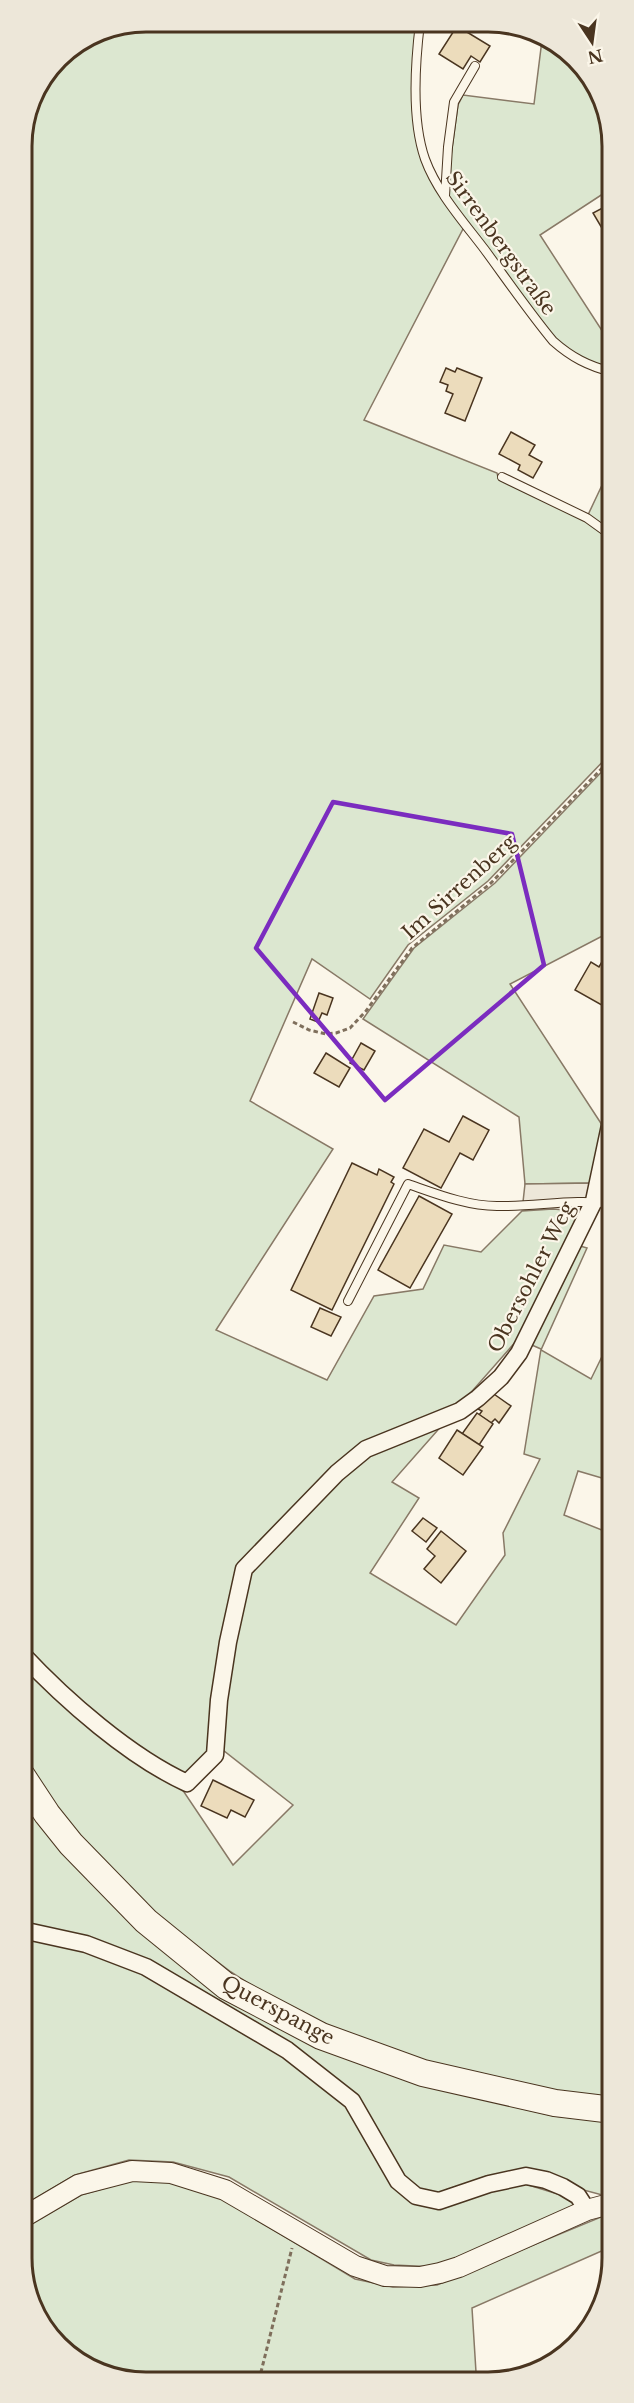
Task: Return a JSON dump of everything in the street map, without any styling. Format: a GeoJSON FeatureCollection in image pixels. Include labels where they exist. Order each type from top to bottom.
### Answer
{"type":"FeatureCollection","features":[{"type":"Feature","properties":{"kind":"main road","name":"Querspange"},"geometry":{"type":"LineString","coordinates":[[32,1791],[70,1844],[146,1921],[226,1986],[321,2036],[423,2073],[555,2103],[602,2109]]}},
{"type":"Feature","properties":{"kind":"street","name":"Obersohler Weg"},"geometry":{"type":"LineString","coordinates":[[32,1665],[50,1684],[140,1757],[187,1783],[215,1755],[219,1700],[228,1642],[244,1569],[337,1473],[366,1449],[460,1411],[501,1377],[519,1353],[594,1201],[602,1163]]}},
{"type":"Feature","properties":{"kind":"street"},"geometry":{"type":"LineString","coordinates":[[32,1932],[86,1944],[146,1967],[287,2050],[352,2101],[398,2181],[416,2196],[439,2201],[489,2184],[526,2176],[546,2180],[563,2187],[578,2196],[587,2210]]}},
{"type":"Feature","properties":{"kind":"street"},"geometry":{"type":"LineString","coordinates":[[32,2212],[78,2185],[132,2170],[171,2173],[225,2190],[355,2266],[385,2276],[420,2277],[459,2266],[587,2210],[602,2206]]}},
{"type":"Feature","properties":{"kind":"lane","name":"Sirrenbergstraße"},"geometry":{"type":"LineString","coordinates":[[419,32],[416,66],[418,123],[424,156],[433,176],[553,341],[568,355],[585,364],[602,369]]}},
{"type":"Feature","properties":{"kind":"lane"},"geometry":{"type":"LineString","coordinates":[[446,196],[446,164],[454,102],[475,66]]}},
{"type":"Feature","properties":{"kind":"lane"},"geometry":{"type":"LineString","coordinates":[[502,477],[587,518],[602,529]]}},
{"type":"Feature","properties":{"kind":"lane"},"geometry":{"type":"LineString","coordinates":[[348,1300],[408,1184],[466,1202],[495,1206],[602,1202]]}},
{"type":"Feature","properties":{"kind":"path","name":"Im Sirrenberg"},"geometry":{"type":"LineString","coordinates":[[293,1022],[309,1030],[326,1034],[350,1028],[366,1011],[412,948],[491,883],[602,768]]}},
{"type":"Feature","properties":{"kind":"path"},"geometry":{"type":"LineString","coordinates":[[261,2372],[296,2232]]}},
{"type":"Feature","properties":{"kind":"highlighted area"},"geometry":{"type":"Polygon","coordinates":[[[333,802],[512,834],[544,965],[385,1100],[256,948],[333,802]]]}},
{"type":"Feature","properties":{"kind":"green space"},"geometry":{"type":"Polygon","coordinates":[[[138,32],[417,32],[414,50],[421,156],[464,227],[364,420],[497,473],[498,477],[587,519],[602,531],[602,762],[488,881],[408,945],[370,999],[312,959],[250,1101],[333,1149],[216,1330],[327,1380],[374,1296],[423,1289],[444,1245],[481,1252],[522,1211],[553,1209],[577,1211],[570,1243],[587,1248],[541,1350],[591,1379],[602,1356],[602,1478],[578,1471],[564,1515],[602,1530],[602,2101],[389,2054],[274,2000],[231,1972],[156,1915],[75,1838],[38,1784],[32,1773],[32,1668],[180,1786],[233,1865],[293,1805],[219,1747],[185,1780],[124,1739],[32,1656],[32,131],[43,95],[55,76],[82,51],[116,35],[138,32]],[[518,1339],[392,1482],[419,1498],[370,1573],[456,1625],[505,1555],[503,1533],[540,1459],[524,1454],[541,1349],[518,1339]]]}},
{"type":"Feature","properties":{"kind":"green space"},"geometry":{"type":"Polygon","coordinates":[[[541,45],[562,58],[562,72],[576,72],[591,95],[602,131],[602,195],[540,235],[602,331],[602,366],[588,362],[554,339],[448,196],[458,105],[463,95],[534,104],[541,45]]]}},
{"type":"Feature","properties":{"kind":"green space"},"geometry":{"type":"Polygon","coordinates":[[[602,485],[602,527],[587,517],[602,485]]]}},
{"type":"Feature","properties":{"kind":"green space"},"geometry":{"type":"Polygon","coordinates":[[[602,771],[602,936],[510,984],[602,1125],[602,1147],[593,1183],[525,1184],[519,1117],[363,1019],[414,948],[495,883],[602,771]]]}},
{"type":"Feature","properties":{"kind":"green space"},"geometry":{"type":"Polygon","coordinates":[[[32,1812],[62,1853],[139,1926],[416,2084],[554,2116],[602,2121],[602,2195],[520,2173],[443,2194],[420,2191],[403,2177],[355,2097],[213,2001],[32,1930],[32,1812]]]}},
{"type":"Feature","properties":{"kind":"green space"},"geometry":{"type":"Polygon","coordinates":[[[32,1936],[85,1947],[144,1972],[253,2035],[348,2104],[414,2200],[522,2183],[587,2203],[435,2267],[394,2265],[371,2260],[229,2177],[173,2162],[129,2160],[75,2175],[32,2200],[32,1936]]]}},
{"type":"Feature","properties":{"kind":"green space"},"geometry":{"type":"Polygon","coordinates":[[[133,2180],[169,2181],[222,2199],[355,2279],[393,2287],[437,2285],[602,2217],[602,2251],[472,2308],[476,2372],[131,2371],[95,2360],[76,2348],[51,2321],[35,2287],[32,2272],[32,2223],[81,2195],[133,2180]]]}},
{"type":"Feature","properties":{"kind":"shaded area"},"geometry":{"type":"Polygon","coordinates":[[[593,1183],[589,1198],[523,1202],[525,1184],[593,1183]]]}},
{"type":"Feature","properties":{"kind":"building"},"geometry":{"type":"Polygon","coordinates":[[[453,32],[467,32],[490,46],[480,62],[471,56],[463,69],[439,54],[453,32]]]}},
{"type":"Feature","properties":{"kind":"building"},"geometry":{"type":"Polygon","coordinates":[[[602,208],[602,228],[593,213],[602,208]]]}},
{"type":"Feature","properties":{"kind":"building"},"geometry":{"type":"Polygon","coordinates":[[[446,368],[455,372],[457,368],[482,378],[465,421],[445,413],[453,394],[446,391],[448,385],[440,382],[446,368]]]}},
{"type":"Feature","properties":{"kind":"building"},"geometry":{"type":"Polygon","coordinates":[[[511,432],[535,445],[529,455],[542,462],[533,478],[518,470],[520,465],[499,454],[511,432]]]}},
{"type":"Feature","properties":{"kind":"building"},"geometry":{"type":"Polygon","coordinates":[[[591,962],[599,967],[602,962],[602,1005],[575,990],[591,962]]]}},
{"type":"Feature","properties":{"kind":"building"},"geometry":{"type":"Polygon","coordinates":[[[319,993],[333,998],[327,1015],[322,1013],[318,1022],[310,1019],[319,993]]]}},
{"type":"Feature","properties":{"kind":"building"},"geometry":{"type":"Polygon","coordinates":[[[361,1043],[375,1051],[364,1070],[350,1063],[361,1043]]]}},
{"type":"Feature","properties":{"kind":"building"},"geometry":{"type":"Polygon","coordinates":[[[326,1053],[350,1068],[339,1087],[314,1073],[326,1053]]]}},
{"type":"Feature","properties":{"kind":"building"},"geometry":{"type":"Polygon","coordinates":[[[463,1116],[489,1130],[473,1160],[460,1153],[441,1188],[403,1168],[424,1129],[449,1142],[463,1116]]]}},
{"type":"Feature","properties":{"kind":"building"},"geometry":{"type":"Polygon","coordinates":[[[352,1163],[377,1175],[379,1169],[394,1177],[391,1182],[394,1184],[332,1310],[291,1290],[352,1163]]]}},
{"type":"Feature","properties":{"kind":"building"},"geometry":{"type":"Polygon","coordinates":[[[419,1196],[452,1214],[410,1288],[378,1270],[419,1196]]]}},
{"type":"Feature","properties":{"kind":"building"},"geometry":{"type":"Polygon","coordinates":[[[320,1308],[341,1317],[331,1336],[311,1327],[320,1308]]]}},
{"type":"Feature","properties":{"kind":"building"},"geometry":{"type":"Polygon","coordinates":[[[491,1392],[511,1406],[499,1423],[495,1419],[491,1423],[479,1415],[482,1411],[478,1409],[491,1392]]]}},
{"type":"Feature","properties":{"kind":"building"},"geometry":{"type":"Polygon","coordinates":[[[477,1413],[493,1424],[479,1445],[462,1434],[477,1413]]]}},
{"type":"Feature","properties":{"kind":"building"},"geometry":{"type":"Polygon","coordinates":[[[457,1430],[483,1447],[463,1475],[439,1458],[457,1430]]]}},
{"type":"Feature","properties":{"kind":"building"},"geometry":{"type":"Polygon","coordinates":[[[423,1518],[437,1528],[426,1542],[412,1531],[423,1518]]]}},
{"type":"Feature","properties":{"kind":"building"},"geometry":{"type":"Polygon","coordinates":[[[441,1531],[466,1551],[441,1583],[424,1569],[435,1556],[427,1549],[441,1531]]]}},
{"type":"Feature","properties":{"kind":"building"},"geometry":{"type":"Polygon","coordinates":[[[213,1780],[254,1800],[245,1817],[231,1810],[227,1818],[201,1806],[213,1780]]]}}]}
